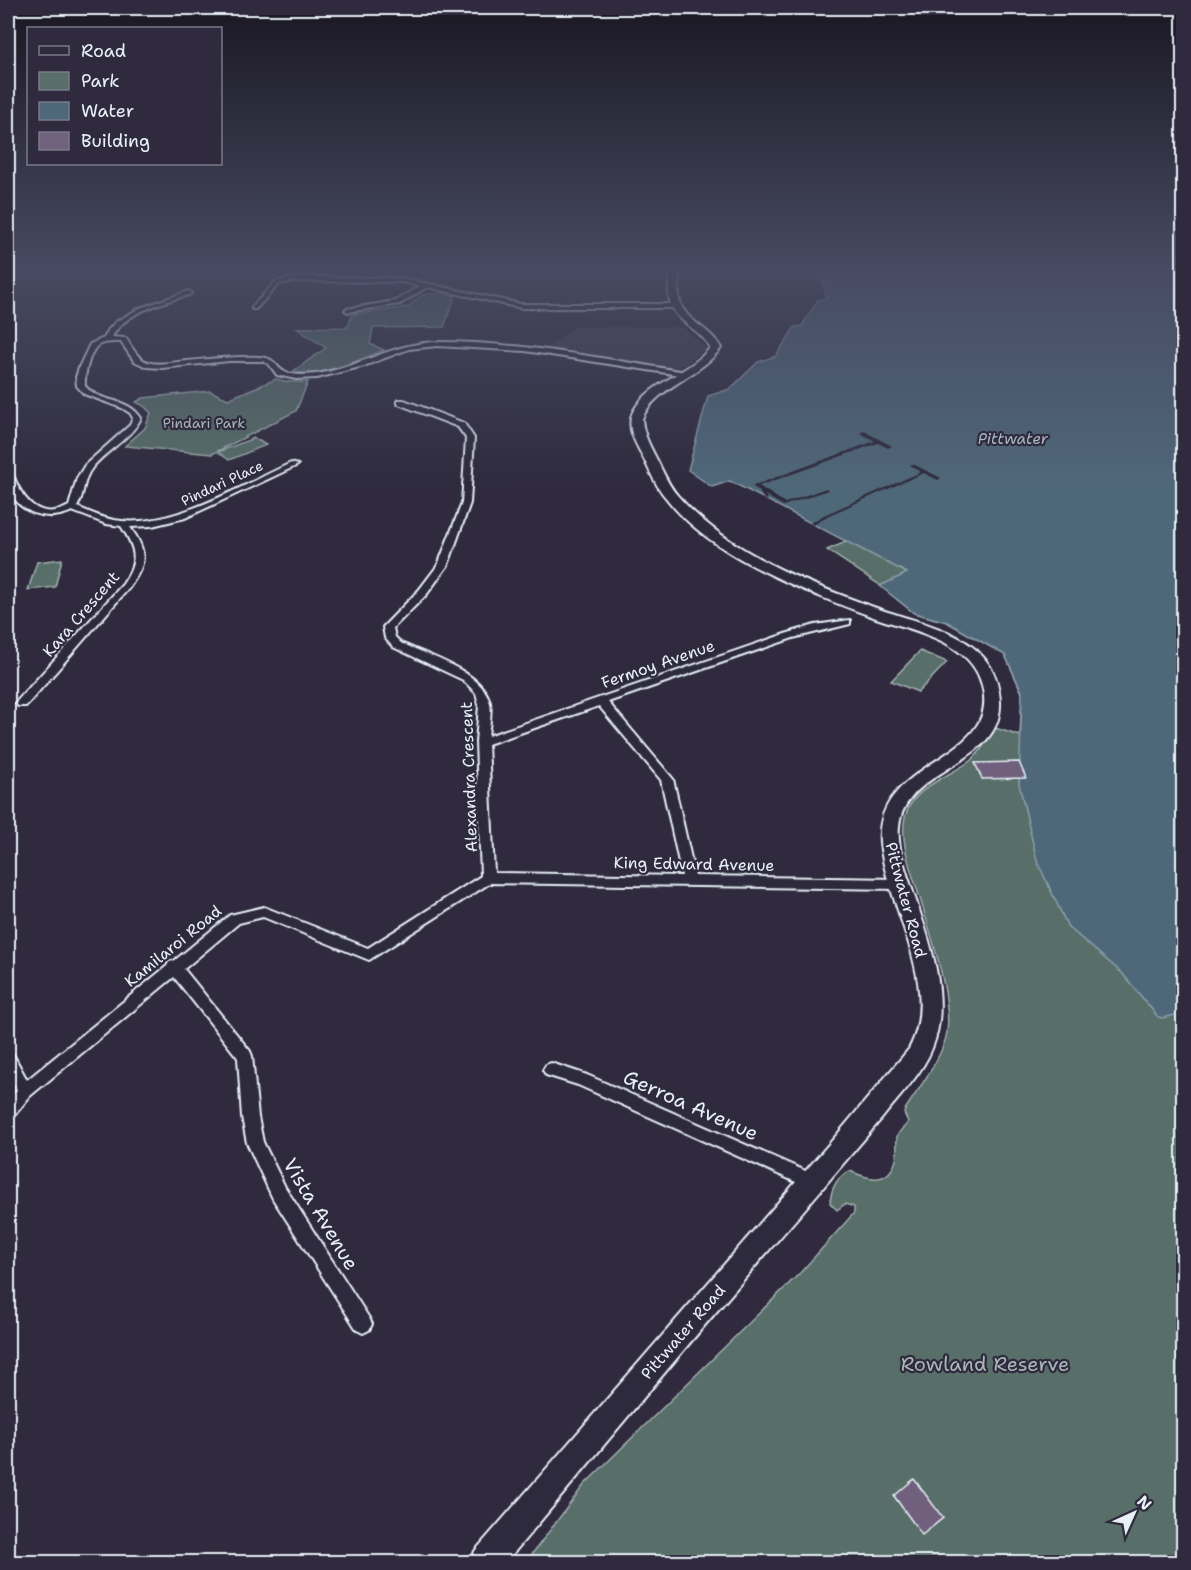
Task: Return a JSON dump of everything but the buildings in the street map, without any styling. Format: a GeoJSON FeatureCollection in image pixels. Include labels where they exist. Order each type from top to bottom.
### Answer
{"type":"FeatureCollection","features":[{"type":"Feature","properties":{"kind":"main road","name":"Pittwater Road"},"geometry":{"type":"LineString","coordinates":[[486,1563],[910,1066],[924,1040],[928,1009],[924,969],[888,837],[892,813],[897,802],[914,783],[961,754],[977,739],[987,723],[992,705],[992,691],[987,676],[973,655],[955,643],[842,601],[777,571],[717,536],[680,506],[660,478],[635,422],[643,405],[712,355],[716,348],[713,341]]}},
{"type":"Feature","properties":{"kind":"street"},"geometry":{"type":"LineString","coordinates":[[71,508],[78,500],[76,492],[82,475],[133,426],[137,418],[130,409],[96,398],[86,392],[81,384],[80,377],[93,346],[102,341]]}},
{"type":"Feature","properties":{"kind":"street"},"geometry":{"type":"LineString","coordinates":[[124,341],[138,359],[147,365],[262,359],[272,362],[280,373],[296,377],[317,376],[408,347],[437,344],[525,349],[686,374]]}},
{"type":"Feature","properties":{"kind":"street","name":"Alexandra Crescent"},"geometry":{"type":"LineString","coordinates":[[401,402],[461,425],[470,438],[466,503],[443,565],[423,592],[388,627],[390,638],[397,645],[467,678],[481,692],[485,705],[482,742],[488,878]]}},
{"type":"Feature","properties":{"kind":"street","name":"Pindari Place"},"geometry":{"type":"LineString","coordinates":[[124,524],[152,523],[182,516],[294,465]]}},
{"type":"Feature","properties":{"kind":"street"},"geometry":{"type":"LineString","coordinates":[[8,472],[15,493],[32,510],[47,514],[71,508],[109,522],[124,524]]}},
{"type":"Feature","properties":{"kind":"street","name":"Kara Crescent"},"geometry":{"type":"LineString","coordinates":[[22,703],[137,572],[141,556],[137,542],[124,524]]}},
{"type":"Feature","properties":{"kind":"street","name":"Fermoy Avenue"},"geometry":{"type":"LineString","coordinates":[[482,742],[789,636],[846,622]]}},
{"type":"Feature","properties":{"kind":"street"},"geometry":{"type":"LineString","coordinates":[[601,701],[667,779],[688,880]]}},
{"type":"Feature","properties":{"kind":"street","name":"King Edward Avenue"},"geometry":{"type":"LineString","coordinates":[[488,878],[900,884]]}},
{"type":"Feature","properties":{"kind":"street","name":"Kamilaroi Road"},"geometry":{"type":"LineString","coordinates":[[8,1112],[25,1091],[174,966],[235,919],[264,912],[369,954],[488,878]]}},
{"type":"Feature","properties":{"kind":"street","name":"Vista Avenue"},"geometry":{"type":"LineString","coordinates":[[174,966],[245,1056],[250,1117],[255,1143],[279,1193],[363,1324]]}},
{"type":"Feature","properties":{"kind":"street"},"geometry":{"type":"LineString","coordinates":[[8,1059],[25,1091]]}},
{"type":"Feature","properties":{"kind":"street","name":"Gerroa Avenue"},"geometry":{"type":"LineString","coordinates":[[551,1070],[582,1080],[813,1182]]}},
{"type":"Feature","properties":{"kind":"shaded area"},"geometry":{"type":"Polygon","coordinates":[[[556,341],[699,341],[707,349],[678,369],[546,348],[556,341]]]}},
{"type":"Feature","properties":{"kind":"green space"},"geometry":{"type":"Polygon","coordinates":[[[316,341],[371,341],[370,344],[384,350],[326,371],[292,372],[326,348],[316,341]]]}},
{"type":"Feature","properties":{"kind":"green space","name":"Pindari Park"},"geometry":{"type":"Polygon","coordinates":[[[276,379],[288,382],[308,382],[296,411],[212,454],[125,446],[145,428],[151,413],[136,402],[143,398],[210,391],[228,399],[276,379]]]}},
{"type":"Feature","properties":{"kind":"green space"},"geometry":{"type":"Polygon","coordinates":[[[254,438],[266,445],[229,460],[218,452],[254,438]]]}},
{"type":"Feature","properties":{"kind":"green space","name":"Rowland Reserve"},"geometry":{"type":"Polygon","coordinates":[[[848,541],[888,562],[920,562],[1184,827],[1183,1562],[526,1562],[584,1485],[800,1273],[854,1213],[854,1207],[845,1204],[837,1210],[830,1203],[838,1180],[850,1171],[870,1178],[883,1177],[888,1174],[897,1157],[897,1137],[908,1122],[904,1113],[906,1108],[930,1071],[945,1041],[948,1017],[943,982],[906,853],[904,821],[912,802],[919,794],[974,758],[995,728],[1020,736],[1022,693],[1005,655],[947,622],[914,613],[877,583],[827,550],[848,541]]]}},
{"type":"Feature","properties":{"kind":"green space"},"geometry":{"type":"Polygon","coordinates":[[[62,559],[55,587],[28,590],[37,562],[62,559]]]}},
{"type":"Feature","properties":{"kind":"green space"},"geometry":{"type":"Polygon","coordinates":[[[920,651],[947,662],[918,692],[891,681],[920,651]]]}},
{"type":"Feature","properties":{"kind":"water","name":"Pittwater"},"geometry":{"type":"Polygon","coordinates":[[[786,341],[1183,341],[1183,1013],[1158,1017],[1122,973],[1068,927],[1037,861],[1019,784],[1022,692],[1005,655],[947,622],[914,613],[880,586],[907,573],[730,481],[712,487],[688,470],[708,396],[730,389],[758,362],[776,356],[786,341]]]}},
{"type":"Feature","properties":{"kind":"pier"},"geometry":{"type":"Polygon","coordinates":[[[864,431],[892,446],[888,448],[878,443],[759,486],[785,503],[826,488],[828,490],[783,506],[765,495],[768,501],[763,498],[752,486],[875,441],[860,433],[864,431]]]}},
{"type":"Feature","properties":{"kind":"pier"},"geometry":{"type":"Polygon","coordinates":[[[913,464],[941,478],[938,480],[924,473],[827,516],[814,525],[810,523],[921,472],[910,465],[913,464]]]}}]}
